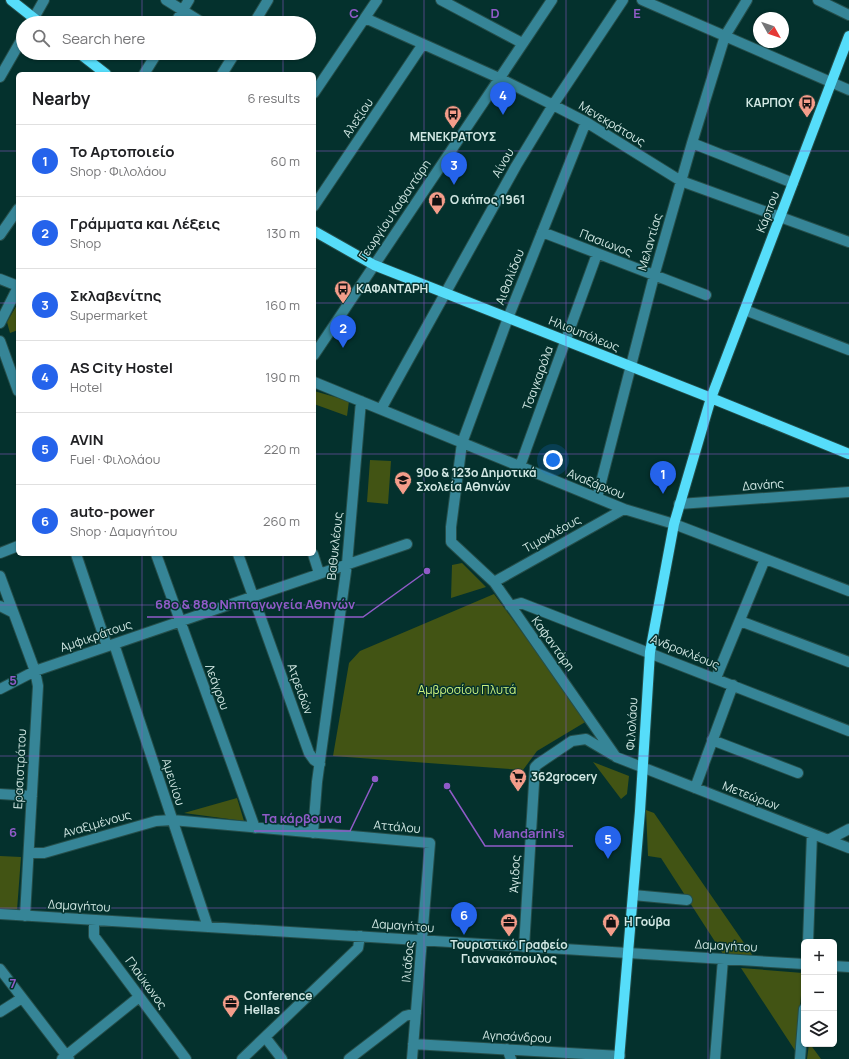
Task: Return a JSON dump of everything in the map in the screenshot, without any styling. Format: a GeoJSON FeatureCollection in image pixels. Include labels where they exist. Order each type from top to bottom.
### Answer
{"type":"FeatureCollection","features":[{"type":"Feature","properties":{"kind":"main road"},"geometry":{"type":"LineString","coordinates":[[11,0],[29,16]]}},
{"type":"Feature","properties":{"kind":"main road","name":"Κάρπου"},"geometry":{"type":"LineString","coordinates":[[712,398],[849,36]]}},
{"type":"Feature","properties":{"kind":"main road"},"geometry":{"type":"LineString","coordinates":[[88,60],[103,72]]}},
{"type":"Feature","properties":{"kind":"main road","name":"Ηλιουπόλεως"},"geometry":{"type":"LineString","coordinates":[[316,232],[374,264],[849,454]]}},
{"type":"Feature","properties":{"kind":"main road","name":"Φιλολάου"},"geometry":{"type":"LineString","coordinates":[[620,1058],[643,768],[650,652],[674,524],[712,398]]}},
{"type":"Feature","properties":{"kind":"street"},"geometry":{"type":"LineString","coordinates":[[37,16],[44,0]]}},
{"type":"Feature","properties":{"kind":"street"},"geometry":{"type":"LineString","coordinates":[[166,0],[192,16]]}},
{"type":"Feature","properties":{"kind":"street"},"geometry":{"type":"LineString","coordinates":[[179,16],[189,0]]}},
{"type":"Feature","properties":{"kind":"street"},"geometry":{"type":"LineString","coordinates":[[258,16],[268,0]]}},
{"type":"Feature","properties":{"kind":"street"},"geometry":{"type":"LineString","coordinates":[[316,90],[377,0]]}},
{"type":"Feature","properties":{"kind":"street"},"geometry":{"type":"LineString","coordinates":[[441,0],[522,43]]}},
{"type":"Feature","properties":{"kind":"street","name":"Γεωργίου Καφαντάρη"},"geometry":{"type":"LineString","coordinates":[[316,352],[552,0]]}},
{"type":"Feature","properties":{"kind":"street","name":"Αίνου"},"geometry":{"type":"LineString","coordinates":[[381,410],[444,293],[516,166],[553,105],[623,0]]}},
{"type":"Feature","properties":{"kind":"street"},"geometry":{"type":"LineString","coordinates":[[642,0],[849,90]]}},
{"type":"Feature","properties":{"kind":"street","name":"Μελαντίας"},"geometry":{"type":"LineString","coordinates":[[597,498],[654,276],[692,143],[725,36],[747,0]]}},
{"type":"Feature","properties":{"kind":"street"},"geometry":{"type":"LineString","coordinates":[[818,0],[849,15]]}},
{"type":"Feature","properties":{"kind":"street","name":"Μενεκράτους"},"geometry":{"type":"LineString","coordinates":[[365,18],[499,78],[586,122],[681,181],[781,216],[849,242]]}},
{"type":"Feature","properties":{"kind":"street","name":"Αλεξίου"},"geometry":{"type":"LineString","coordinates":[[316,203],[423,44]]}},
{"type":"Feature","properties":{"kind":"street"},"geometry":{"type":"LineString","coordinates":[[0,77],[16,49]]}},
{"type":"Feature","properties":{"kind":"street"},"geometry":{"type":"LineString","coordinates":[[145,72],[153,60]]}},
{"type":"Feature","properties":{"kind":"street"},"geometry":{"type":"LineString","coordinates":[[223,72],[231,60]]}},
{"type":"Feature","properties":{"kind":"street","name":"Αιθαλίδου"},"geometry":{"type":"LineString","coordinates":[[462,443],[508,318],[586,122]]}},
{"type":"Feature","properties":{"kind":"street"},"geometry":{"type":"LineString","coordinates":[[692,143],[793,183]]}},
{"type":"Feature","properties":{"kind":"street"},"geometry":{"type":"LineString","coordinates":[[0,234],[16,212]]}},
{"type":"Feature","properties":{"kind":"street","name":"Πασιωνος"},"geometry":{"type":"LineString","coordinates":[[542,232],[654,276],[706,294]]}},
{"type":"Feature","properties":{"kind":"street","name":"Τσαγκαρόλα"},"geometry":{"type":"LineString","coordinates":[[520,466],[597,254]]}},
{"type":"Feature","properties":{"kind":"street"},"geometry":{"type":"LineString","coordinates":[[0,279],[16,285]]}},
{"type":"Feature","properties":{"kind":"street"},"geometry":{"type":"LineString","coordinates":[[0,323],[16,290]]}},
{"type":"Feature","properties":{"kind":"street"},"geometry":{"type":"LineString","coordinates":[[745,310],[849,350]]}},
{"type":"Feature","properties":{"kind":"street"},"geometry":{"type":"LineString","coordinates":[[0,341],[16,385]]}},
{"type":"Feature","properties":{"kind":"street","name":"Αναξάρχου"},"geometry":{"type":"LineString","coordinates":[[316,383],[624,509],[674,524],[849,591]]}},
{"type":"Feature","properties":{"kind":"street","name":"Βαθυκλέους"},"geometry":{"type":"LineString","coordinates":[[320,764],[347,564],[361,401]]}},
{"type":"Feature","properties":{"kind":"street","name":"Καφαντάρη"},"geometry":{"type":"LineString","coordinates":[[462,443],[451,527],[451,542],[494,582],[616,757]]}},
{"type":"Feature","properties":{"kind":"street","name":"Δανάης"},"geometry":{"type":"LineString","coordinates":[[679,504],[849,492]]}},
{"type":"Feature","properties":{"kind":"street","name":"Τιμοκλέους"},"geometry":{"type":"LineString","coordinates":[[494,582],[624,509]]}},
{"type":"Feature","properties":{"kind":"street","name":"Αμφικράτους"},"geometry":{"type":"LineString","coordinates":[[0,689],[35,671],[407,544]]}},
{"type":"Feature","properties":{"kind":"street"},"geometry":{"type":"LineString","coordinates":[[0,553],[16,547]]}},
{"type":"Feature","properties":{"kind":"street","name":"Αμεινίου"},"geometry":{"type":"LineString","coordinates":[[77,556],[172,820],[208,927]]}},
{"type":"Feature","properties":{"kind":"street","name":"Λεάγρου"},"geometry":{"type":"LineString","coordinates":[[157,556],[254,828]]}},
{"type":"Feature","properties":{"kind":"street","name":"Ατρειδών"},"geometry":{"type":"LineString","coordinates":[[239,556],[309,753],[314,760],[320,764]]}},
{"type":"Feature","properties":{"kind":"street"},"geometry":{"type":"LineString","coordinates":[[314,556],[319,573]]}},
{"type":"Feature","properties":{"kind":"street"},"geometry":{"type":"LineString","coordinates":[[716,678],[765,559]]}},
{"type":"Feature","properties":{"kind":"street","name":"Ερασιστράτου"},"geometry":{"type":"LineString","coordinates":[[0,576],[35,671],[38,686],[25,916]]}},
{"type":"Feature","properties":{"kind":"street","name":"Ανδροκλέους"},"geometry":{"type":"LineString","coordinates":[[510,606],[521,603],[650,652],[849,732]]}},
{"type":"Feature","properties":{"kind":"street"},"geometry":{"type":"LineString","coordinates":[[0,606],[12,612]]}},
{"type":"Feature","properties":{"kind":"street"},"geometry":{"type":"LineString","coordinates":[[740,621],[849,662]]}},
{"type":"Feature","properties":{"kind":"street"},"geometry":{"type":"LineString","coordinates":[[695,788],[733,685]]}},
{"type":"Feature","properties":{"kind":"street","name":"Άγιδος"},"geometry":{"type":"LineString","coordinates":[[524,947],[535,767],[572,741],[586,739],[616,757]]}},
{"type":"Feature","properties":{"kind":"street"},"geometry":{"type":"LineString","coordinates":[[712,740],[798,773]]}},
{"type":"Feature","properties":{"kind":"street"},"geometry":{"type":"LineString","coordinates":[[616,757],[643,768]]}},
{"type":"Feature","properties":{"kind":"street"},"geometry":{"type":"LineString","coordinates":[[313,833],[320,764]]}},
{"type":"Feature","properties":{"kind":"street","name":"Μετεώρων"},"geometry":{"type":"LineString","coordinates":[[643,768],[849,848]]}},
{"type":"Feature","properties":{"kind":"street"},"geometry":{"type":"LineString","coordinates":[[0,794],[32,796]]}},
{"type":"Feature","properties":{"kind":"street","name":"Αττάλου"},"geometry":{"type":"LineString","coordinates":[[172,820],[430,843]]}},
{"type":"Feature","properties":{"kind":"street","name":"Αναξιμένους"},"geometry":{"type":"LineString","coordinates":[[29,853],[44,853],[156,821],[172,820]]}},
{"type":"Feature","properties":{"kind":"street"},"geometry":{"type":"LineString","coordinates":[[828,840],[849,829]]}},
{"type":"Feature","properties":{"kind":"street"},"geometry":{"type":"LineString","coordinates":[[808,939],[812,834]]}},
{"type":"Feature","properties":{"kind":"street","name":"Ιλιάδος"},"geometry":{"type":"LineString","coordinates":[[412,1059],[430,843]]}},
{"type":"Feature","properties":{"kind":"street"},"geometry":{"type":"LineString","coordinates":[[633,895],[687,900]]}},
{"type":"Feature","properties":{"kind":"street","name":"Δαμαγήτου"},"geometry":{"type":"LineString","coordinates":[[0,914],[801,964]]}},
{"type":"Feature","properties":{"kind":"street","name":"Γλαύκωνος"},"geometry":{"type":"LineString","coordinates":[[94,920],[94,936],[186,1059]]}},
{"type":"Feature","properties":{"kind":"street"},"geometry":{"type":"LineString","coordinates":[[242,1059],[358,948],[360,936]]}},
{"type":"Feature","properties":{"kind":"street"},"geometry":{"type":"LineString","coordinates":[[715,1059],[723,959]]}},
{"type":"Feature","properties":{"kind":"street"},"geometry":{"type":"LineString","coordinates":[[837,966],[849,967]]}},
{"type":"Feature","properties":{"kind":"street"},"geometry":{"type":"LineString","coordinates":[[0,969],[66,1058],[139,997]]}},
{"type":"Feature","properties":{"kind":"street"},"geometry":{"type":"LineString","coordinates":[[0,1012],[22,998]]}},
{"type":"Feature","properties":{"kind":"street"},"geometry":{"type":"LineString","coordinates":[[800,1059],[804,1011]]}},
{"type":"Feature","properties":{"kind":"street"},"geometry":{"type":"LineString","coordinates":[[349,1059],[405,1016],[416,1013]]}},
{"type":"Feature","properties":{"kind":"street"},"geometry":{"type":"LineString","coordinates":[[265,1037],[282,1059]]}},
{"type":"Feature","properties":{"kind":"street","name":"Αγησάνδρου"},"geometry":{"type":"LineString","coordinates":[[413,1044],[509,1054],[620,1058]]}},
{"type":"Feature","properties":{"kind":"green space"},"geometry":{"type":"Polygon","coordinates":[[[16,306],[16,331],[10,333],[7,322],[16,306]]]}},
{"type":"Feature","properties":{"kind":"green space"},"geometry":{"type":"Polygon","coordinates":[[[316,392],[349,401],[347,416],[316,405],[316,392]]]}},
{"type":"Feature","properties":{"kind":"green space"},"geometry":{"type":"Polygon","coordinates":[[[370,460],[391,461],[388,504],[367,502],[370,460]]]}},
{"type":"Feature","properties":{"kind":"green space"},"geometry":{"type":"Polygon","coordinates":[[[462,563],[486,587],[451,598],[452,565],[462,563]]]}},
{"type":"Feature","properties":{"kind":"green space","name":"Αμβροσίου Πλυτά"},"geometry":{"type":"Polygon","coordinates":[[[494,594],[587,721],[537,751],[523,770],[333,756],[349,663],[360,651],[494,594]]]}},
{"type":"Feature","properties":{"kind":"green space"},"geometry":{"type":"Polygon","coordinates":[[[593,762],[629,776],[627,794],[621,799],[593,762]]]}},
{"type":"Feature","properties":{"kind":"green space"},"geometry":{"type":"Polygon","coordinates":[[[237,798],[244,821],[184,813],[237,798]]]}},
{"type":"Feature","properties":{"kind":"green space"},"geometry":{"type":"Polygon","coordinates":[[[646,810],[654,813],[753,956],[723,954],[661,858],[648,856],[646,810]]]}},
{"type":"Feature","properties":{"kind":"green space"},"geometry":{"type":"Polygon","coordinates":[[[0,856],[21,857],[17,910],[0,909],[0,856]]]}},
{"type":"Feature","properties":{"kind":"green space"},"geometry":{"type":"Polygon","coordinates":[[[741,968],[801,973],[801,996],[796,1052],[741,968]]]}},
{"type":"Feature","properties":{"kind":"green space"},"geometry":{"type":"Polygon","coordinates":[[[809,1047],[812,1047],[821,1059],[807,1059],[809,1047]]]}},
{"type":"Feature","properties":{"kind":"place","name":"AS City Hostel"},"geometry":{"type":"Point","coordinates":[503,115]}},
{"type":"Feature","properties":{"kind":"place","name":"ΚΑΡΠΟΥ"},"geometry":{"type":"Point","coordinates":[807,118]}},
{"type":"Feature","properties":{"kind":"place","name":"ΜΕΝΕΚΡΑΤΟΥΣ"},"geometry":{"type":"Point","coordinates":[453,129]}},
{"type":"Feature","properties":{"kind":"place","name":"Σκλαβενίτης"},"geometry":{"type":"Point","coordinates":[454,185]}},
{"type":"Feature","properties":{"kind":"place","name":"Ο κήπος 1961"},"geometry":{"type":"Point","coordinates":[437,215]}},
{"type":"Feature","properties":{"kind":"place","name":"ΚΑΦΑΝΤΑΡΗ"},"geometry":{"type":"Point","coordinates":[343,304]}},
{"type":"Feature","properties":{"kind":"place","name":"Γράμματα και Λέξεις"},"geometry":{"type":"Point","coordinates":[343,348]}},
{"type":"Feature","properties":{"kind":"place","name":"Το Αρτοποιείο"},"geometry":{"type":"Point","coordinates":[663,494]}},
{"type":"Feature","properties":{"kind":"place","name":"90ο & 123ο Δημοτικά Σχολεία Αθηνών"},"geometry":{"type":"Point","coordinates":[403,495]}},
{"type":"Feature","properties":{"kind":"place","name":"68ο & 88ο Νηπιαγωγεία Αθηνών"},"geometry":{"type":"Point","coordinates":[427,571]}},
{"type":"Feature","properties":{"kind":"place","name":"Τα κάρβουνα"},"geometry":{"type":"Point","coordinates":[375,779]}},
{"type":"Feature","properties":{"kind":"place","name":"Mandarini's"},"geometry":{"type":"Point","coordinates":[447,786]}},
{"type":"Feature","properties":{"kind":"place","name":"362grocery"},"geometry":{"type":"Point","coordinates":[518,792]}},
{"type":"Feature","properties":{"kind":"place","name":"AVIN"},"geometry":{"type":"Point","coordinates":[608,859]}},
{"type":"Feature","properties":{"kind":"place","name":"auto-power"},"geometry":{"type":"Point","coordinates":[464,935]}},
{"type":"Feature","properties":{"kind":"place","name":"Τουριστικό Γραφείο Γιαννακόπουλος"},"geometry":{"type":"Point","coordinates":[509,937]}},
{"type":"Feature","properties":{"kind":"place","name":"Η Γούβα"},"geometry":{"type":"Point","coordinates":[611,937]}},
{"type":"Feature","properties":{"kind":"place","name":"Conference Hellas"},"geometry":{"type":"Point","coordinates":[231,1018]}}]}
